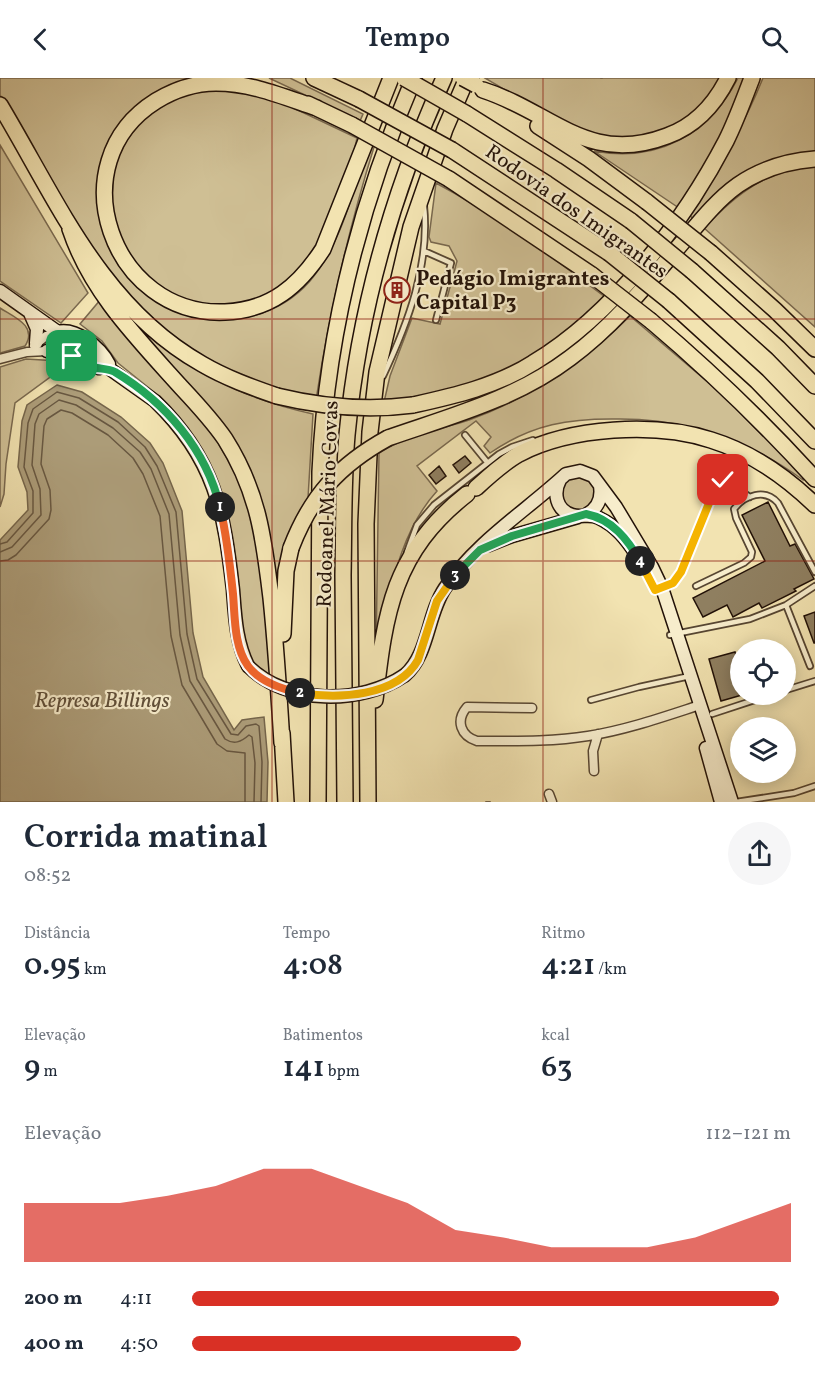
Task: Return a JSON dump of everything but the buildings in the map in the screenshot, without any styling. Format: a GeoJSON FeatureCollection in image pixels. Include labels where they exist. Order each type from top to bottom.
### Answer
{"type":"FeatureCollection","features":[{"type":"Feature","properties":{"kind":"highway"},"geometry":{"type":"LineString","coordinates":[[257,78],[352,125],[449,179],[592,275],[651,321],[719,381],[815,479]]}},
{"type":"Feature","properties":{"kind":"highway","name":"Rodovia dos Imigrantes"},"geometry":{"type":"LineString","coordinates":[[314,78],[359,99],[452,150],[609,253],[669,301],[757,381],[815,441]]}},
{"type":"Feature","properties":{"kind":"highway"},"geometry":{"type":"LineString","coordinates":[[317,108],[258,88],[241,84],[214,83],[186,87],[141,112],[125,131],[110,160],[105,183],[104,204],[112,236],[126,262],[139,277],[159,295],[176,303],[204,311],[227,312],[248,309],[263,305],[288,290],[306,272],[323,249],[391,78]]}},
{"type":"Feature","properties":{"kind":"highway","name":"Rodovia dos Imigrantes"},"geometry":{"type":"LineString","coordinates":[[404,78],[467,114],[556,170],[631,221],[692,271],[778,348],[815,386]]}},
{"type":"Feature","properties":{"kind":"highway","name":"Rodoanel Mário Covas"},"geometry":{"type":"LineString","coordinates":[[318,802],[320,472],[330,370],[339,312],[358,233],[376,175],[414,78]]}},
{"type":"Feature","properties":{"kind":"highway","name":"Rodoanel Mário Covas"},"geometry":{"type":"LineString","coordinates":[[345,802],[344,491],[347,436],[356,368],[375,272],[396,197],[444,78]]}},
{"type":"Feature","properties":{"kind":"highway"},"geometry":{"type":"LineString","coordinates":[[472,83],[580,137],[596,143],[621,146],[659,139],[686,127],[700,117],[714,101],[728,78]]}},
{"type":"Feature","properties":{"kind":"highway"},"geometry":{"type":"LineString","coordinates":[[0,105],[70,229],[97,268],[124,301],[165,340],[201,364],[277,396],[318,405],[355,409],[413,405],[446,398],[486,385],[533,364],[570,338],[600,312],[646,260],[705,179],[727,139],[752,78]]}},
{"type":"Feature","properties":{"kind":"highway"},"geometry":{"type":"LineString","coordinates":[[368,802],[366,524],[370,432],[375,392],[381,352],[422,190],[445,129],[472,83]]}},
{"type":"Feature","properties":{"kind":"highway"},"geometry":{"type":"LineString","coordinates":[[472,83],[589,159],[647,202],[711,253],[815,349]]}},
{"type":"Feature","properties":{"kind":"highway"},"geometry":{"type":"LineString","coordinates":[[282,743],[283,603],[286,571],[291,548],[299,528],[322,489],[362,452],[388,438],[502,399],[549,373],[587,345],[615,319],[730,191],[772,168],[815,159]]}},
{"type":"Feature","properties":{"kind":"highway"},"geometry":{"type":"LineString","coordinates":[[70,229],[78,253],[106,300],[133,334],[212,421],[235,458],[252,492],[264,536],[273,621],[286,802]]}},
{"type":"Feature","properties":{"kind":"highway"},"geometry":{"type":"LineString","coordinates":[[368,760],[386,625],[403,569],[428,530],[441,516],[501,466],[524,452],[548,442],[614,430],[651,430],[711,440],[742,453],[772,470],[795,486],[815,505]]}},
{"type":"Feature","properties":{"kind":"main road"},"geometry":{"type":"LineString","coordinates":[[0,291],[59,333],[66,330],[74,333],[99,351],[112,370],[166,411],[195,448],[218,499],[224,523],[241,651],[248,666],[264,680],[289,691],[324,696],[352,694],[382,688],[405,675],[418,660],[433,612],[444,589],[463,565],[566,474],[580,471],[594,476],[630,531],[658,589],[697,706],[734,802]]}},
{"type":"Feature","properties":{"kind":"main road"},"geometry":{"type":"LineString","coordinates":[[29,312],[37,329],[32,348]]}},
{"type":"Feature","properties":{"kind":"main road"},"geometry":{"type":"LineString","coordinates":[[47,351],[63,353],[98,368],[112,370]]}},
{"type":"Feature","properties":{"kind":"main road"},"geometry":{"type":"LineString","coordinates":[[560,479],[555,493],[560,506],[571,515],[584,515],[604,520],[621,534],[658,589]]}},
{"type":"Feature","properties":{"kind":"main road"},"geometry":{"type":"LineString","coordinates":[[480,550],[512,536],[584,515],[596,508],[599,502],[601,496],[599,483]]}},
{"type":"Feature","properties":{"kind":"main road"},"geometry":{"type":"LineString","coordinates":[[697,706],[721,802]]}},
{"type":"Feature","properties":{"kind":"street"},"geometry":{"type":"LineString","coordinates":[[0,359],[32,348],[59,333]]}},
{"type":"Feature","properties":{"kind":"street"},"geometry":{"type":"LineString","coordinates":[[32,348],[47,351],[54,346],[59,333]]}},
{"type":"Feature","properties":{"kind":"street"},"geometry":{"type":"LineString","coordinates":[[532,708],[472,706],[464,710],[460,726],[464,734],[471,740],[477,741],[598,734],[666,717],[697,706]]}},
{"type":"Feature","properties":{"kind":"street"},"geometry":{"type":"LineString","coordinates":[[594,771],[593,751],[598,734]]}},
{"type":"Feature","properties":{"kind":"lane"},"geometry":{"type":"LineString","coordinates":[[375,392],[406,325],[424,252],[426,230],[422,190]]}},
{"type":"Feature","properties":{"kind":"lane"},"geometry":{"type":"LineString","coordinates":[[424,252],[451,263],[436,320]]}},
{"type":"Feature","properties":{"kind":"lane"},"geometry":{"type":"LineString","coordinates":[[403,569],[411,537],[424,514],[487,462],[523,443],[554,435],[584,434]]}},
{"type":"Feature","properties":{"kind":"lane"},"geometry":{"type":"LineString","coordinates":[[465,435],[487,462]]}},
{"type":"Feature","properties":{"kind":"lane"},"geometry":{"type":"LineString","coordinates":[[658,589],[673,583],[681,572],[718,483],[726,481],[750,497]]}},
{"type":"Feature","properties":{"kind":"lane"},"geometry":{"type":"LineString","coordinates":[[696,585],[744,563],[751,557],[749,546],[734,512],[738,504],[750,497],[764,494],[771,495],[778,503],[815,572]]}},
{"type":"Feature","properties":{"kind":"lane"},"geometry":{"type":"LineString","coordinates":[[673,634],[750,619],[786,605],[815,586]]}},
{"type":"Feature","properties":{"kind":"lane"},"geometry":{"type":"LineString","coordinates":[[786,605],[810,666]]}},
{"type":"Feature","properties":{"kind":"lane"},"geometry":{"type":"LineString","coordinates":[[591,700],[687,677]]}},
{"type":"Feature","properties":{"kind":"lane"},"geometry":{"type":"LineString","coordinates":[[796,687],[815,681]]}},
{"type":"Feature","properties":{"kind":"lane"},"geometry":{"type":"LineString","coordinates":[[712,714],[739,705]]}},
{"type":"Feature","properties":{"kind":"lane"},"geometry":{"type":"LineString","coordinates":[[734,802],[794,793],[815,786]]}},
{"type":"Feature","properties":{"kind":"shaded area"},"geometry":{"type":"Polygon","coordinates":[[[0,78],[247,78],[269,87],[192,82],[120,133],[106,226],[110,246],[126,271],[155,299],[186,314],[205,318],[244,318],[262,313],[296,295],[310,281],[339,233],[369,144],[374,147],[340,273],[316,400],[264,388],[174,342],[107,275],[0,95],[0,78]]]}},
{"type":"Feature","properties":{"kind":"shaded area"},"geometry":{"type":"Polygon","coordinates":[[[269,78],[290,78],[363,114],[360,121],[269,78]]]}},
{"type":"Feature","properties":{"kind":"shaded area"},"geometry":{"type":"Polygon","coordinates":[[[485,78],[720,78],[700,107],[687,118],[656,133],[621,139],[596,135],[563,122],[485,78]]]}},
{"type":"Feature","properties":{"kind":"shaded area"},"geometry":{"type":"Polygon","coordinates":[[[738,78],[747,78],[723,136],[679,208],[594,151],[617,154],[639,153],[679,140],[712,115],[738,78]]]}},
{"type":"Feature","properties":{"kind":"shaded area"},"geometry":{"type":"Polygon","coordinates":[[[763,78],[815,78],[815,151],[787,156],[696,221],[688,214],[729,148],[763,78]]]}},
{"type":"Feature","properties":{"kind":"shaded area"},"geometry":{"type":"Polygon","coordinates":[[[197,90],[243,90],[283,103],[357,138],[351,165],[326,236],[289,287],[225,311],[168,296],[125,255],[111,212],[114,167],[125,142],[155,109],[173,98],[197,90]]]}},
{"type":"Feature","properties":{"kind":"shaded area"},"geometry":{"type":"Polygon","coordinates":[[[0,145],[88,293],[61,323],[0,281],[0,145]]]}},
{"type":"Feature","properties":{"kind":"shaded area"},"geometry":{"type":"Polygon","coordinates":[[[815,166],[815,327],[704,228],[740,194],[767,178],[797,168],[815,166]]]}},
{"type":"Feature","properties":{"kind":"shaded area"},"geometry":{"type":"Polygon","coordinates":[[[436,183],[502,222],[605,297],[567,334],[508,370],[445,393],[384,402],[390,376],[412,318],[440,324],[457,261],[449,246],[431,242],[429,237],[436,183]]]}},
{"type":"Feature","properties":{"kind":"shaded area"},"geometry":{"type":"Polygon","coordinates":[[[101,299],[214,436],[241,483],[258,533],[273,678],[259,669],[251,660],[244,643],[233,544],[223,501],[177,416],[154,392],[118,363],[102,341],[80,324],[101,299]]]}},
{"type":"Feature","properties":{"kind":"shaded area"},"geometry":{"type":"Polygon","coordinates":[[[0,308],[23,323],[29,333],[25,346],[0,353],[0,308]]]}},
{"type":"Feature","properties":{"kind":"shaded area"},"geometry":{"type":"Polygon","coordinates":[[[630,316],[723,395],[803,475],[803,480],[739,443],[717,434],[670,423],[620,419],[568,422],[536,429],[490,453],[484,446],[491,437],[476,421],[417,466],[437,491],[423,508],[404,547],[391,589],[376,653],[379,453],[412,437],[492,411],[535,390],[594,349],[630,316]]]}},
{"type":"Feature","properties":{"kind":"shaded area"},"geometry":{"type":"Polygon","coordinates":[[[129,319],[170,352],[214,379],[262,400],[313,414],[308,498],[291,529],[281,580],[278,578],[275,582],[253,484],[129,319]]]}},
{"type":"Feature","properties":{"kind":"shaded area"},"geometry":{"type":"Polygon","coordinates":[[[26,359],[59,361],[57,372],[15,403],[4,494],[0,507],[0,367],[26,359]]]}},
{"type":"Feature","properties":{"kind":"shaded area"},"geometry":{"type":"Polygon","coordinates":[[[578,476],[590,481],[595,493],[590,505],[578,510],[566,505],[561,493],[566,481],[578,476]]]}},
{"type":"Feature","properties":{"kind":"water","name":"Represa Billings"},"geometry":{"type":"Polygon","coordinates":[[[57,385],[82,392],[121,417],[150,443],[163,463],[182,511],[193,633],[203,677],[234,730],[242,720],[264,717],[268,762],[267,802],[0,802],[0,540],[28,510],[27,492],[18,467],[22,421],[27,405],[57,385]]]}},
{"type":"Feature","properties":{"kind":"place","name":"Pedágio Imigrantes Capital P3"},"geometry":{"type":"Point","coordinates":[397,290]}},
{"type":"Feature","properties":{"kind":"route"},"geometry":{"type":"LineString","coordinates":[[72,356],[98,368],[112,370],[155,400],[195,448],[218,499],[224,523],[237,633],[243,657],[248,666],[264,680],[289,691],[303,694],[324,696],[364,692],[392,684],[405,675],[413,668],[420,655],[437,601],[463,565],[480,550],[545,525],[586,514],[596,516],[613,526],[631,546],[655,590],[670,585],[681,572],[716,486],[723,480]]}}]}
